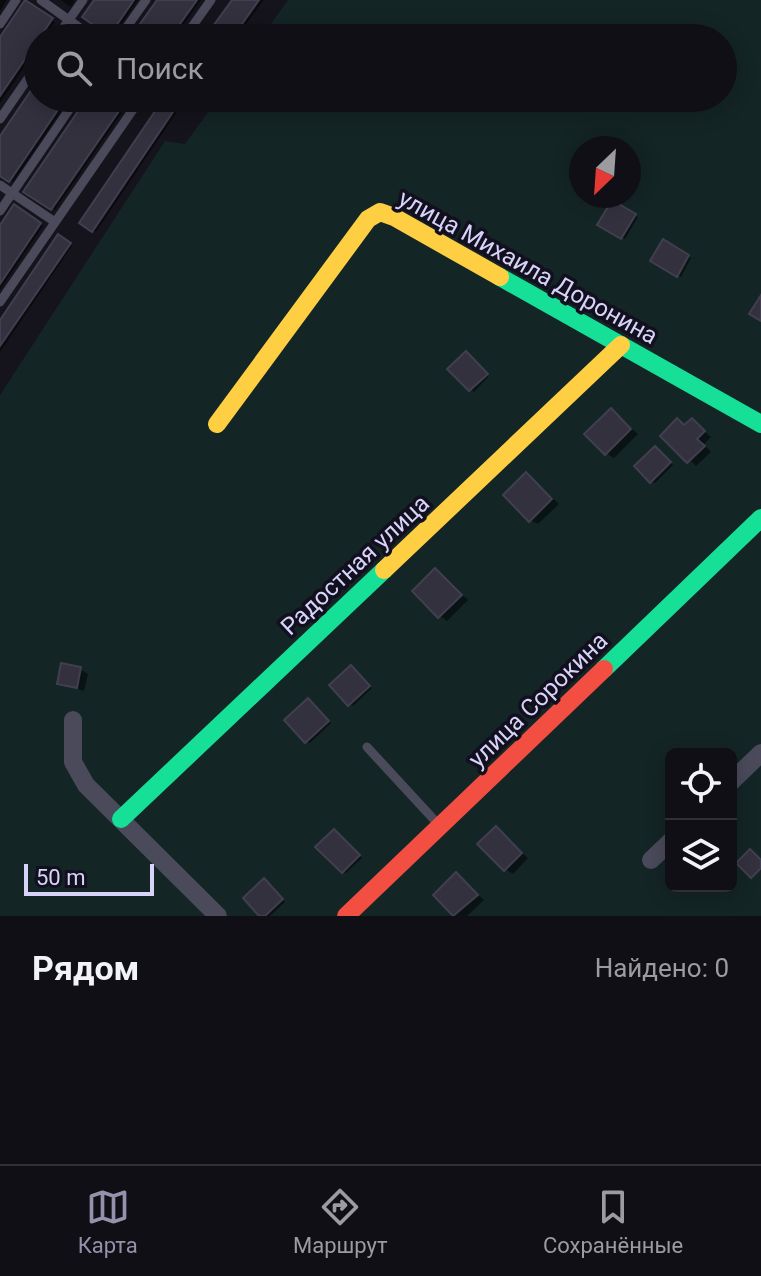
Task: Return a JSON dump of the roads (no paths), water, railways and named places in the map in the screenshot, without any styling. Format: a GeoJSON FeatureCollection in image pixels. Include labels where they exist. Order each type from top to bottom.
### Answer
{"type":"FeatureCollection","features":[{"type":"Feature","properties":{"kind":"street","name":"улица Михаила Доронина"},"geometry":{"type":"LineString","coordinates":[[217,424],[368,219],[380,212],[407,224],[761,424]]}},
{"type":"Feature","properties":{"kind":"street","name":"Радостная улица"},"geometry":{"type":"LineString","coordinates":[[121,819],[621,345]]}},
{"type":"Feature","properties":{"kind":"street","name":"улица Сорокина"},"geometry":{"type":"LineString","coordinates":[[346,916],[757,531]]}},
{"type":"Feature","properties":{"kind":"street"},"geometry":{"type":"LineString","coordinates":[[73,720],[73,762],[86,785],[218,916]]}},
{"type":"Feature","properties":{"kind":"street"},"geometry":{"type":"LineString","coordinates":[[737,776],[761,753]]}},
{"type":"Feature","properties":{"kind":"street"},"geometry":{"type":"LineString","coordinates":[[651,860],[665,847]]}},
{"type":"Feature","properties":{"kind":"lane"},"geometry":{"type":"LineString","coordinates":[[0,24],[16,0]]}},
{"type":"Feature","properties":{"kind":"lane"},"geometry":{"type":"LineString","coordinates":[[41,0],[75,24]]}},
{"type":"Feature","properties":{"kind":"lane"},"geometry":{"type":"LineString","coordinates":[[66,24],[83,0]]}},
{"type":"Feature","properties":{"kind":"lane"},"geometry":{"type":"LineString","coordinates":[[129,24],[146,0]]}},
{"type":"Feature","properties":{"kind":"lane"},"geometry":{"type":"LineString","coordinates":[[194,24],[211,0]]}},
{"type":"Feature","properties":{"kind":"lane"},"geometry":{"type":"LineString","coordinates":[[0,119],[24,84]]}},
{"type":"Feature","properties":{"kind":"lane"},"geometry":{"type":"LineString","coordinates":[[0,211],[67,112]]}},
{"type":"Feature","properties":{"kind":"lane"},"geometry":{"type":"LineString","coordinates":[[0,302],[131,112]]}},
{"type":"Feature","properties":{"kind":"lane"},"geometry":{"type":"LineString","coordinates":[[0,185],[55,222]]}},
{"type":"Feature","properties":{"kind":"lane"},"geometry":{"type":"LineString","coordinates":[[367,747],[440,827]]}}]}
